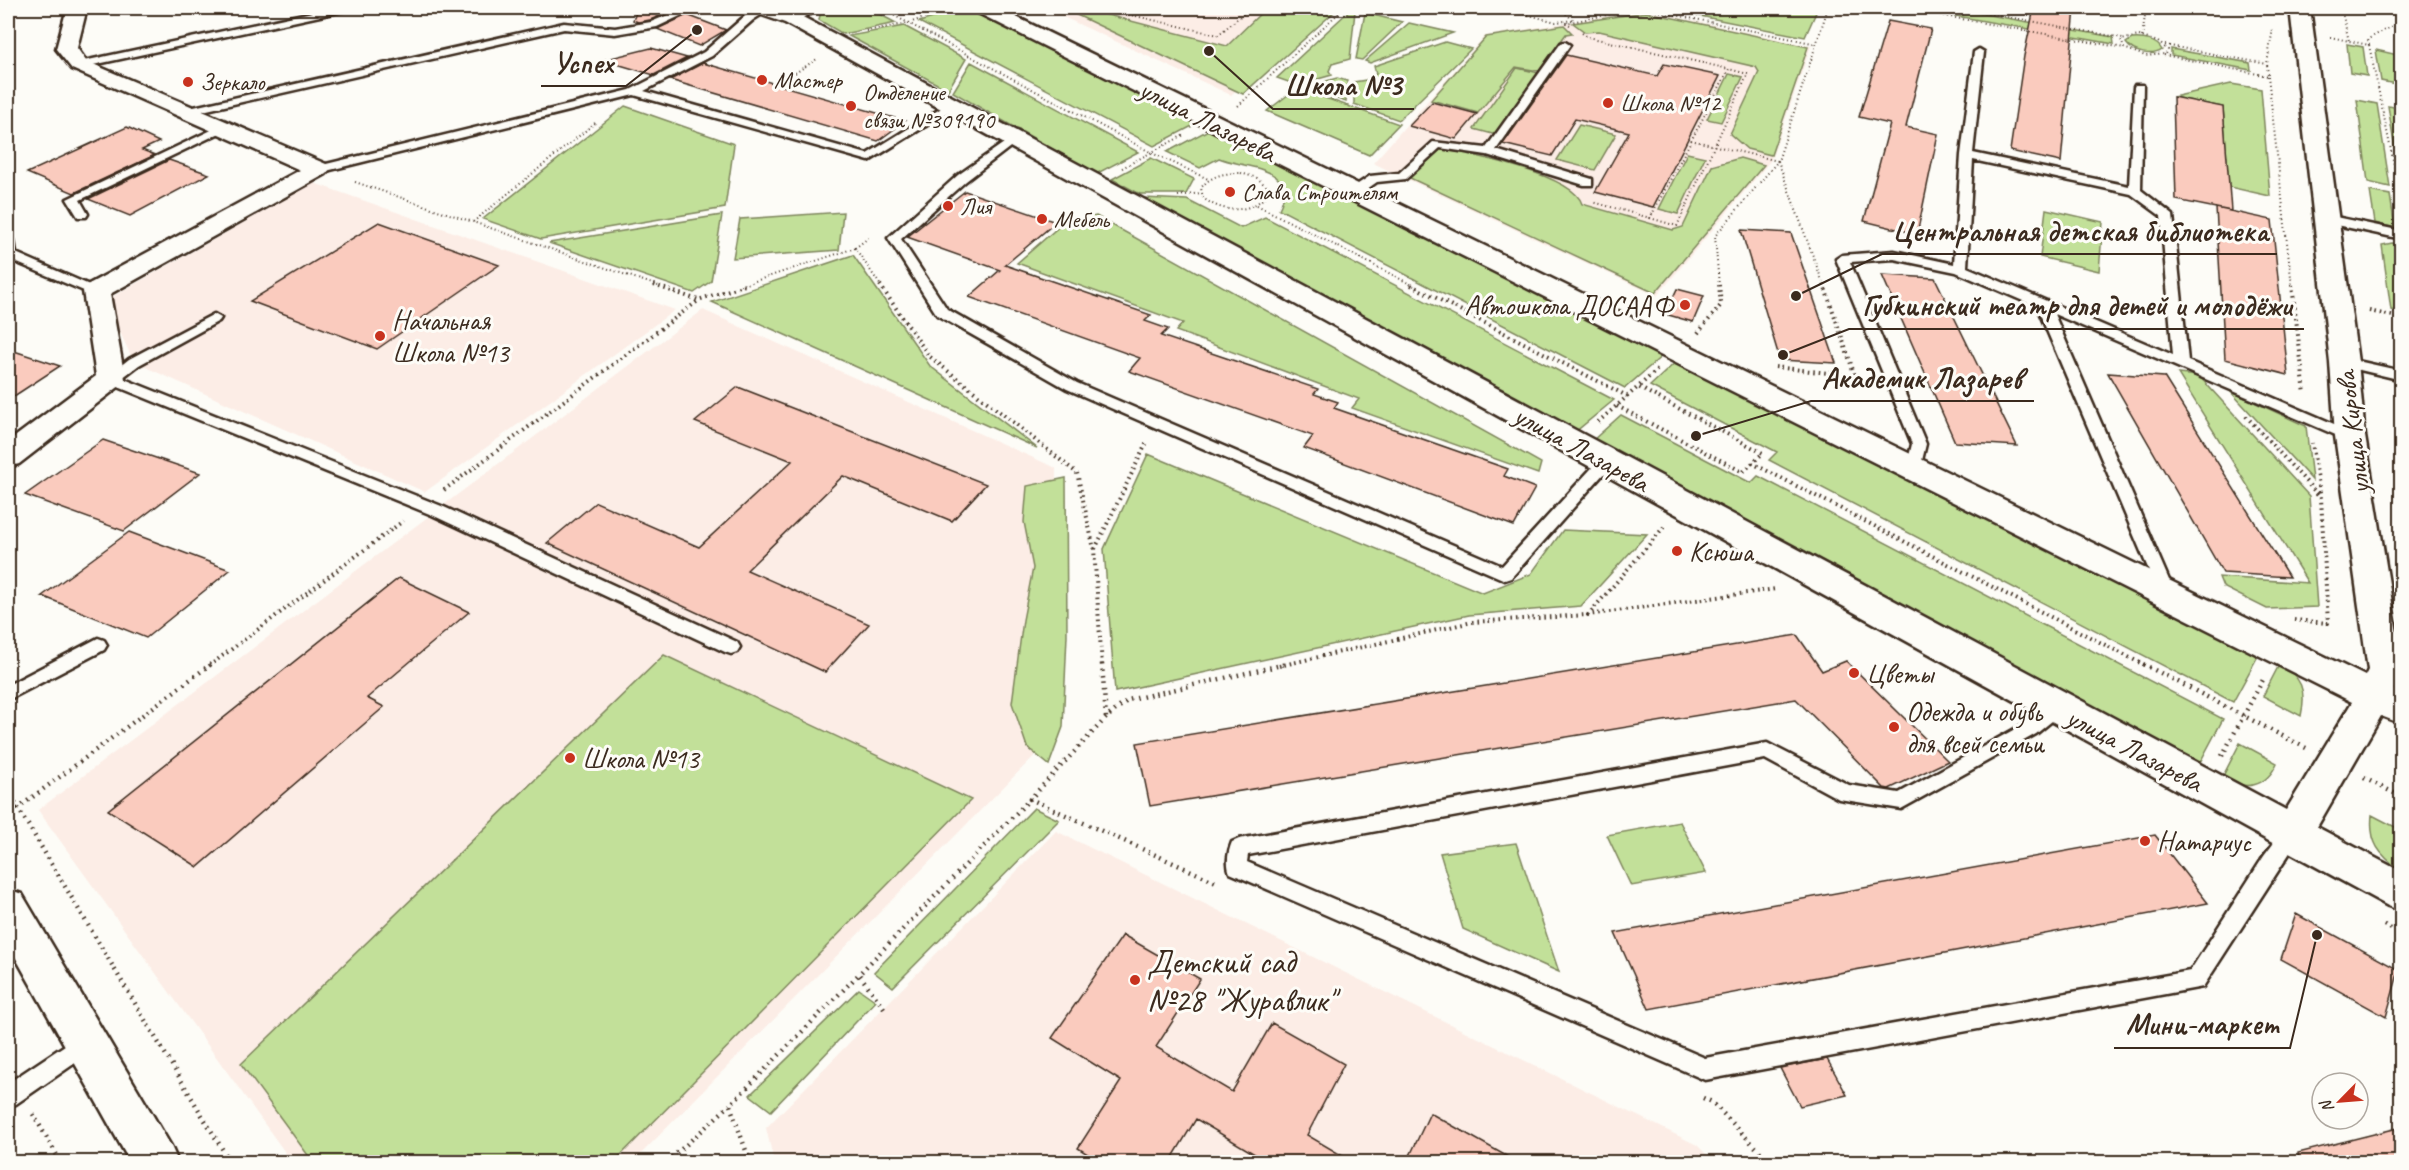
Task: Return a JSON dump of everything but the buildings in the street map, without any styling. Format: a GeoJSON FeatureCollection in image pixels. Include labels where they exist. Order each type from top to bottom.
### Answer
{"type":"FeatureCollection","features":[{"type":"Feature","properties":{"kind":"main road"},"geometry":{"type":"LineString","coordinates":[[77,8],[66,50],[79,65],[318,169]]}},
{"type":"Feature","properties":{"kind":"main road","name":"улица Лазарева"},"geometry":{"type":"LineString","coordinates":[[988,8],[1353,193],[1686,344],[1914,469],[2388,703]]}},
{"type":"Feature","properties":{"kind":"main road","name":"улица Кирова"},"geometry":{"type":"LineString","coordinates":[[2292,834],[2334,762],[2388,703],[2350,436],[2344,362],[2300,8]]}},
{"type":"Feature","properties":{"kind":"main road","name":"улица Лазарева"},"geometry":{"type":"LineString","coordinates":[[783,11],[826,47],[952,106],[1014,139],[2402,893]]}},
{"type":"Feature","properties":{"kind":"main road"},"geometry":{"type":"LineString","coordinates":[[8,457],[111,379],[96,291],[318,169]]}},
{"type":"Feature","properties":{"kind":"main road"},"geometry":{"type":"LineString","coordinates":[[8,907],[155,1162]]}},
{"type":"Feature","properties":{"kind":"lane"},"geometry":{"type":"LineString","coordinates":[[79,65],[343,8]]}},
{"type":"Feature","properties":{"kind":"lane"},"geometry":{"type":"LineString","coordinates":[[185,112],[564,26],[615,31],[653,25],[692,8]]}},
{"type":"Feature","properties":{"kind":"lane"},"geometry":{"type":"LineString","coordinates":[[318,169],[634,92],[708,54],[750,18],[783,11]]}},
{"type":"Feature","properties":{"kind":"lane"},"geometry":{"type":"LineString","coordinates":[[1490,152],[1565,45]]}},
{"type":"Feature","properties":{"kind":"lane"},"geometry":{"type":"LineString","coordinates":[[1960,269],[1967,155],[1979,52]]}},
{"type":"Feature","properties":{"kind":"lane"},"geometry":{"type":"LineString","coordinates":[[2135,190],[2139,87]]}},
{"type":"Feature","properties":{"kind":"lane"},"geometry":{"type":"LineString","coordinates":[[634,92],[869,158],[952,106]]}},
{"type":"Feature","properties":{"kind":"lane"},"geometry":{"type":"LineString","coordinates":[[82,214],[73,199],[222,128]]}},
{"type":"Feature","properties":{"kind":"lane"},"geometry":{"type":"LineString","coordinates":[[1014,139],[962,178],[894,238],[942,312],[1072,386],[1505,574],[1606,462]]}},
{"type":"Feature","properties":{"kind":"lane"},"geometry":{"type":"LineString","coordinates":[[1353,193],[1374,179],[1402,176],[1437,144],[1490,152],[1588,182]]}},
{"type":"Feature","properties":{"kind":"lane"},"geometry":{"type":"LineString","coordinates":[[1967,155],[2135,190],[2167,215],[2181,362]]}},
{"type":"Feature","properties":{"kind":"lane"},"geometry":{"type":"LineString","coordinates":[[2326,219],[2402,235]]}},
{"type":"Feature","properties":{"kind":"lane"},"geometry":{"type":"LineString","coordinates":[[8,240],[10,255],[96,291]]}},
{"type":"Feature","properties":{"kind":"lane"},"geometry":{"type":"LineString","coordinates":[[1914,469],[1919,444],[1842,259],[1894,255],[1960,269],[2181,362],[2308,420],[2350,436]]}},
{"type":"Feature","properties":{"kind":"lane"},"geometry":{"type":"LineString","coordinates":[[2043,305],[2167,594]]}},
{"type":"Feature","properties":{"kind":"lane"},"geometry":{"type":"LineString","coordinates":[[111,379],[134,362],[214,318]]}},
{"type":"Feature","properties":{"kind":"lane"},"geometry":{"type":"LineString","coordinates":[[2344,362],[2402,376]]}},
{"type":"Feature","properties":{"kind":"lane"},"geometry":{"type":"LineString","coordinates":[[111,379],[424,505],[731,647]]}},
{"type":"Feature","properties":{"kind":"lane"},"geometry":{"type":"LineString","coordinates":[[8,693],[98,645]]}},
{"type":"Feature","properties":{"kind":"lane"},"geometry":{"type":"LineString","coordinates":[[2057,707],[2030,729],[1901,801],[1846,793],[1767,751],[1239,848],[1237,867],[1705,1069],[2196,980],[2271,862],[2292,834]]}},
{"type":"Feature","properties":{"kind":"lane"},"geometry":{"type":"LineString","coordinates":[[13,1092],[86,1042]]}},
{"type":"Feature","properties":{"kind":"path"},"geometry":{"type":"LineString","coordinates":[[880,8],[1152,153],[1208,179]]}},
{"type":"Feature","properties":{"kind":"path"},"geometry":{"type":"LineString","coordinates":[[795,73],[826,47],[952,8]]}},
{"type":"Feature","properties":{"kind":"path"},"geometry":{"type":"LineString","coordinates":[[1101,8],[1218,36],[1250,8]]}},
{"type":"Feature","properties":{"kind":"path"},"geometry":{"type":"LineString","coordinates":[[1330,8],[1343,9]]}},
{"type":"Feature","properties":{"kind":"path"},"geometry":{"type":"LineString","coordinates":[[1501,8],[1556,22],[1641,8],[1817,44]]}},
{"type":"Feature","properties":{"kind":"path"},"geometry":{"type":"LineString","coordinates":[[1558,8],[1574,20]]}},
{"type":"Feature","properties":{"kind":"path"},"geometry":{"type":"LineString","coordinates":[[1638,387],[1763,453],[1743,472],[1617,406],[1627,396],[1686,344],[1721,304],[1715,236],[1778,161],[1828,8]]}},
{"type":"Feature","properties":{"kind":"path"},"geometry":{"type":"LineString","coordinates":[[1900,8],[2124,48],[2143,55],[2163,55],[2268,76]]}},
{"type":"Feature","properties":{"kind":"path"},"geometry":{"type":"LineString","coordinates":[[1960,8],[2124,38],[2142,37],[2164,45],[2267,64]]}},
{"type":"Feature","properties":{"kind":"path"},"geometry":{"type":"LineString","coordinates":[[2142,37],[2146,8]]}},
{"type":"Feature","properties":{"kind":"path"},"geometry":{"type":"LineString","coordinates":[[2341,8],[2349,41],[2369,45]]}},
{"type":"Feature","properties":{"kind":"path"},"geometry":{"type":"LineString","coordinates":[[1114,172],[1232,110],[1343,9]]}},
{"type":"Feature","properties":{"kind":"path"},"geometry":{"type":"LineString","coordinates":[[1574,20],[1566,23],[1574,28]]}},
{"type":"Feature","properties":{"kind":"path"},"geometry":{"type":"LineString","coordinates":[[2402,21],[2368,39],[2402,203]]}},
{"type":"Feature","properties":{"kind":"path"},"geometry":{"type":"LineString","coordinates":[[2205,787],[2280,650],[2281,619],[2328,623],[2320,498],[2308,420],[2268,76],[2267,64],[2274,27]]}},
{"type":"Feature","properties":{"kind":"path"},"geometry":{"type":"LineString","coordinates":[[1581,33],[1588,37],[1748,74],[1677,226],[1585,200]]}},
{"type":"Feature","properties":{"kind":"path"},"geometry":{"type":"LineString","coordinates":[[2124,38],[2120,42],[2124,48]]}},
{"type":"Feature","properties":{"kind":"path"},"geometry":{"type":"LineString","coordinates":[[2163,55],[2168,50],[2164,45]]}},
{"type":"Feature","properties":{"kind":"path"},"geometry":{"type":"LineString","coordinates":[[1650,218],[1729,69]]}},
{"type":"Feature","properties":{"kind":"path"},"geometry":{"type":"LineString","coordinates":[[473,222],[634,92]]}},
{"type":"Feature","properties":{"kind":"path"},"geometry":{"type":"LineString","coordinates":[[1691,140],[1778,161]]}},
{"type":"Feature","properties":{"kind":"path"},"geometry":{"type":"LineString","coordinates":[[1767,366],[1855,376],[1808,238],[1778,161]]}},
{"type":"Feature","properties":{"kind":"path"},"geometry":{"type":"LineString","coordinates":[[318,169],[698,300]]}},
{"type":"Feature","properties":{"kind":"path"},"geometry":{"type":"LineString","coordinates":[[1232,173],[1257,178],[1268,191],[1263,201],[1257,205],[1232,209],[1214,206],[1201,193],[1203,183],[1208,179],[1232,173]]}},
{"type":"Feature","properties":{"kind":"path"},"geometry":{"type":"LineString","coordinates":[[1257,205],[1627,396]]}},
{"type":"Feature","properties":{"kind":"path"},"geometry":{"type":"LineString","coordinates":[[18,808],[698,300],[855,248],[929,357],[1077,473],[1094,549],[1106,718],[1128,700],[1472,622],[1588,615],[1779,589]]}},
{"type":"Feature","properties":{"kind":"path"},"geometry":{"type":"LineString","coordinates":[[2241,411],[2320,498]]}},
{"type":"Feature","properties":{"kind":"path"},"geometry":{"type":"LineString","coordinates":[[1094,549],[1156,423]]}},
{"type":"Feature","properties":{"kind":"path"},"geometry":{"type":"LineString","coordinates":[[1752,462],[2402,797]]}},
{"type":"Feature","properties":{"kind":"path"},"geometry":{"type":"LineString","coordinates":[[1588,615],[1666,525]]}},
{"type":"Feature","properties":{"kind":"path"},"geometry":{"type":"LineString","coordinates":[[8,792],[230,1162]]}},
{"type":"Feature","properties":{"kind":"path"},"geometry":{"type":"LineString","coordinates":[[667,1162],[730,1105],[1030,799]]}},
{"type":"Feature","properties":{"kind":"path"},"geometry":{"type":"LineString","coordinates":[[859,974],[884,1008]]}},
{"type":"Feature","properties":{"kind":"path"},"geometry":{"type":"LineString","coordinates":[[13,1092],[61,1162]]}},
{"type":"Feature","properties":{"kind":"path"},"geometry":{"type":"LineString","coordinates":[[730,1105],[750,1162]]}},
{"type":"Feature","properties":{"kind":"shaded area"},"geometry":{"type":"Polygon","coordinates":[[[1044,8],[1329,8],[1231,95],[1044,8]]]}},
{"type":"Feature","properties":{"kind":"shaded area","name":"Школа №12"},"geometry":{"type":"Polygon","coordinates":[[[1644,10],[1811,46],[1771,160],[1657,296],[1373,163],[1485,36],[1644,10]]]}},
{"type":"Feature","properties":{"kind":"shaded area","name":"Начальная Школа №13"},"geometry":{"type":"Polygon","coordinates":[[[314,183],[675,310],[425,492],[134,362],[105,301],[314,183]]]}},
{"type":"Feature","properties":{"kind":"shaded area","name":"Школа №13"},"geometry":{"type":"Polygon","coordinates":[[[703,310],[1056,468],[1056,734],[633,1162],[292,1162],[38,810],[703,310]]]}},
{"type":"Feature","properties":{"kind":"shaded area","name":"Детский сад №28 \"Журавлик\""},"geometry":{"type":"Polygon","coordinates":[[[1056,831],[1697,1145],[1714,1162],[774,1162],[766,1128],[1056,831]]]}},
{"type":"Feature","properties":{"kind":"green space"},"geometry":{"type":"Polygon","coordinates":[[[830,8],[868,8],[896,23],[843,34],[819,20],[820,15],[830,8]]]}},
{"type":"Feature","properties":{"kind":"green space"},"geometry":{"type":"Polygon","coordinates":[[[968,8],[1198,123],[1154,146],[919,22],[968,8]]]}},
{"type":"Feature","properties":{"kind":"green space"},"geometry":{"type":"Polygon","coordinates":[[[1062,8],[1081,8],[1227,46],[1266,8],[1313,8],[1333,13],[1243,94],[1062,8]]]}},
{"type":"Feature","properties":{"kind":"green space"},"geometry":{"type":"Polygon","coordinates":[[[1660,8],[1818,8],[1805,37],[1660,8]]]}},
{"type":"Feature","properties":{"kind":"green space"},"geometry":{"type":"Polygon","coordinates":[[[1911,8],[1950,8],[2113,37],[2114,44],[1911,8]]]}},
{"type":"Feature","properties":{"kind":"green space"},"geometry":{"type":"Polygon","coordinates":[[[1350,10],[1355,11],[1350,59],[1332,64],[1329,71],[1332,75],[1297,85],[1277,78],[1350,10]]]}},
{"type":"Feature","properties":{"kind":"green space"},"geometry":{"type":"Polygon","coordinates":[[[1646,12],[1808,47],[1771,155],[1747,149],[1730,134],[1759,72],[1756,67],[1599,31],[1585,32],[1573,23],[1646,12]]]}},
{"type":"Feature","properties":{"kind":"green space"},"geometry":{"type":"Polygon","coordinates":[[[1365,13],[1402,22],[1362,60],[1356,59],[1365,13]]]}},
{"type":"Feature","properties":{"kind":"green space"},"geometry":{"type":"Polygon","coordinates":[[[1409,23],[1453,33],[1370,63],[1365,61],[1409,23]]]}},
{"type":"Feature","properties":{"kind":"green space"},"geometry":{"type":"Polygon","coordinates":[[[1564,25],[1572,33],[1566,34],[1539,71],[1516,67],[1478,113],[1431,100],[1486,37],[1564,25]]]}},
{"type":"Feature","properties":{"kind":"green space"},"geometry":{"type":"Polygon","coordinates":[[[904,26],[966,59],[948,90],[849,36],[904,26]]]}},
{"type":"Feature","properties":{"kind":"green space"},"geometry":{"type":"Polygon","coordinates":[[[2132,39],[2149,40],[2162,50],[2153,53],[2138,51],[2126,43],[2132,39]]]}},
{"type":"Feature","properties":{"kind":"green space"},"geometry":{"type":"Polygon","coordinates":[[[1445,42],[1471,49],[1399,120],[1354,104],[1354,82],[1366,80],[1376,74],[1374,66],[1445,42]]]}},
{"type":"Feature","properties":{"kind":"green space"},"geometry":{"type":"Polygon","coordinates":[[[2347,44],[2363,47],[2367,76],[2350,73],[2347,44]]]}},
{"type":"Feature","properties":{"kind":"green space"},"geometry":{"type":"Polygon","coordinates":[[[2171,49],[2250,63],[2251,70],[2171,55],[2171,49]]]}},
{"type":"Feature","properties":{"kind":"green space"},"geometry":{"type":"Polygon","coordinates":[[[2376,50],[2398,55],[2401,85],[2381,81],[2376,50]]]}},
{"type":"Feature","properties":{"kind":"green space"},"geometry":{"type":"Polygon","coordinates":[[[971,62],[1138,152],[1096,174],[953,92],[971,62]]]}},
{"type":"Feature","properties":{"kind":"green space"},"geometry":{"type":"Polygon","coordinates":[[[1517,68],[1539,73],[1496,135],[1474,129],[1517,68]]]}},
{"type":"Feature","properties":{"kind":"green space"},"geometry":{"type":"Polygon","coordinates":[[[1729,74],[1743,77],[1721,122],[1707,119],[1729,74]]]}},
{"type":"Feature","properties":{"kind":"green space"},"geometry":{"type":"Polygon","coordinates":[[[1337,78],[1347,81],[1346,102],[1304,87],[1337,78]]]}},
{"type":"Feature","properties":{"kind":"green space"},"geometry":{"type":"Polygon","coordinates":[[[2231,84],[2261,89],[2270,196],[2229,187],[2223,107],[2173,97],[2231,84]]]}},
{"type":"Feature","properties":{"kind":"green space"},"geometry":{"type":"Polygon","coordinates":[[[1297,88],[1399,124],[1369,155],[1267,111],[1297,88]]]}},
{"type":"Feature","properties":{"kind":"green space"},"geometry":{"type":"Polygon","coordinates":[[[2357,100],[2377,104],[2390,187],[2368,182],[2357,100]]]}},
{"type":"Feature","properties":{"kind":"green space"},"geometry":{"type":"Polygon","coordinates":[[[625,106],[734,144],[725,208],[541,239],[483,219],[625,106]]]}},
{"type":"Feature","properties":{"kind":"green space"},"geometry":{"type":"Polygon","coordinates":[[[2388,106],[2401,108],[2401,151],[2395,150],[2388,106]]]}},
{"type":"Feature","properties":{"kind":"green space"},"geometry":{"type":"Polygon","coordinates":[[[1579,125],[1616,134],[1595,170],[1557,160],[1579,125]]]}},
{"type":"Feature","properties":{"kind":"green space"},"geometry":{"type":"Polygon","coordinates":[[[1210,129],[1663,355],[1625,388],[1279,209],[1284,195],[1282,184],[1266,171],[1219,158],[1200,168],[1167,152],[1210,129]]]}},
{"type":"Feature","properties":{"kind":"green space"},"geometry":{"type":"Polygon","coordinates":[[[1441,149],[1496,161],[1542,175],[1575,194],[1582,204],[1673,230],[1683,227],[1712,166],[1740,158],[1764,165],[1655,293],[1410,178],[1441,149]]]}},
{"type":"Feature","properties":{"kind":"green space"},"geometry":{"type":"Polygon","coordinates":[[[1687,153],[1705,157],[1678,214],[1659,209],[1687,153]]]}},
{"type":"Feature","properties":{"kind":"green space"},"geometry":{"type":"Polygon","coordinates":[[[1151,158],[1194,179],[1186,194],[1140,194],[1112,179],[1151,158]]]}},
{"type":"Feature","properties":{"kind":"green space"},"geometry":{"type":"Polygon","coordinates":[[[2370,191],[2390,195],[2395,228],[2375,223],[2370,191]]]}},
{"type":"Feature","properties":{"kind":"green space"},"geometry":{"type":"Polygon","coordinates":[[[1143,198],[1187,200],[1241,228],[1265,217],[1614,400],[1575,432],[1143,198]]]}},
{"type":"Feature","properties":{"kind":"green space"},"geometry":{"type":"Polygon","coordinates":[[[2046,209],[2103,222],[2099,271],[2040,257],[2046,209]]]}},
{"type":"Feature","properties":{"kind":"green space"},"geometry":{"type":"Polygon","coordinates":[[[843,212],[839,250],[733,258],[740,219],[843,212]]]}},
{"type":"Feature","properties":{"kind":"green space"},"geometry":{"type":"Polygon","coordinates":[[[722,215],[711,281],[694,293],[549,243],[722,215]]]}},
{"type":"Feature","properties":{"kind":"green space"},"geometry":{"type":"Polygon","coordinates":[[[1096,216],[1541,463],[1538,474],[1352,408],[1359,399],[1176,331],[1183,323],[1017,263],[1062,224],[1096,216]]]}},
{"type":"Feature","properties":{"kind":"green space"},"geometry":{"type":"Polygon","coordinates":[[[2401,244],[2401,312],[2391,310],[2382,245],[2401,244]]]}},
{"type":"Feature","properties":{"kind":"green space"},"geometry":{"type":"Polygon","coordinates":[[[853,255],[930,366],[1037,448],[712,302],[853,255]]]}},
{"type":"Feature","properties":{"kind":"green space"},"geometry":{"type":"Polygon","coordinates":[[[1677,361],[2259,654],[2233,702],[1769,460],[1777,452],[1650,386],[1677,361]]]}},
{"type":"Feature","properties":{"kind":"green space"},"geometry":{"type":"Polygon","coordinates":[[[2178,374],[2199,376],[2309,496],[2317,607],[2267,609],[2223,587],[2219,577],[2308,583],[2178,374]]]}},
{"type":"Feature","properties":{"kind":"green space"},"geometry":{"type":"Polygon","coordinates":[[[2230,391],[2306,426],[2312,480],[2230,391]]]}},
{"type":"Feature","properties":{"kind":"green space"},"geometry":{"type":"Polygon","coordinates":[[[1621,415],[1751,483],[1758,476],[2223,719],[2197,768],[1593,440],[1621,415]]]}},
{"type":"Feature","properties":{"kind":"green space"},"geometry":{"type":"Polygon","coordinates":[[[1148,454],[1483,593],[1531,574],[1563,530],[1647,534],[1581,606],[1469,615],[1115,692],[1104,549],[1148,454]]]}},
{"type":"Feature","properties":{"kind":"green space"},"geometry":{"type":"Polygon","coordinates":[[[1066,478],[1067,635],[1063,727],[1049,765],[1027,747],[1012,703],[1023,620],[1033,568],[1024,522],[1027,486],[1066,478]]]}},
{"type":"Feature","properties":{"kind":"green space"},"geometry":{"type":"Polygon","coordinates":[[[664,655],[971,800],[614,1162],[313,1162],[241,1064],[664,655]]]}},
{"type":"Feature","properties":{"kind":"green space"},"geometry":{"type":"Polygon","coordinates":[[[2280,663],[2293,674],[2301,685],[2303,707],[2301,716],[2263,696],[2280,663]]]}},
{"type":"Feature","properties":{"kind":"green space"},"geometry":{"type":"Polygon","coordinates":[[[2240,743],[2277,763],[2267,778],[2261,782],[2247,786],[2222,778],[2240,743]]]}},
{"type":"Feature","properties":{"kind":"green space"},"geometry":{"type":"Polygon","coordinates":[[[1034,808],[1059,820],[893,987],[874,972],[1034,808]]]}},
{"type":"Feature","properties":{"kind":"green space"},"geometry":{"type":"Polygon","coordinates":[[[2372,815],[2401,830],[2401,871],[2377,847],[2372,833],[2372,815]]]}},
{"type":"Feature","properties":{"kind":"green space"},"geometry":{"type":"Polygon","coordinates":[[[1680,822],[1706,873],[1631,886],[1607,835],[1680,822]]]}},
{"type":"Feature","properties":{"kind":"green space"},"geometry":{"type":"Polygon","coordinates":[[[1516,843],[1559,972],[1463,929],[1440,853],[1516,843]]]}},
{"type":"Feature","properties":{"kind":"green space"},"geometry":{"type":"Polygon","coordinates":[[[859,989],[876,1001],[771,1111],[750,1095],[859,989]]]}},
{"type":"Feature","properties":{"kind":"place","name":"Успех"},"geometry":{"type":"Point","coordinates":[697,30]}},
{"type":"Feature","properties":{"kind":"place","name":"Школа №3"},"geometry":{"type":"Point","coordinates":[1209,51]}},
{"type":"Feature","properties":{"kind":"place","name":"Мастер"},"geometry":{"type":"Point","coordinates":[762,80]}},
{"type":"Feature","properties":{"kind":"place","name":"Зеркало"},"geometry":{"type":"Point","coordinates":[188,82]}},
{"type":"Feature","properties":{"kind":"place","name":"Школа №12"},"geometry":{"type":"Point","coordinates":[1608,103]}},
{"type":"Feature","properties":{"kind":"place","name":"Отделение связи №309190"},"geometry":{"type":"Point","coordinates":[851,106]}},
{"type":"Feature","properties":{"kind":"place","name":"Слава Строителям"},"geometry":{"type":"Point","coordinates":[1230,192]}},
{"type":"Feature","properties":{"kind":"place","name":"Лия"},"geometry":{"type":"Point","coordinates":[948,206]}},
{"type":"Feature","properties":{"kind":"place","name":"Мебель"},"geometry":{"type":"Point","coordinates":[1042,219]}},
{"type":"Feature","properties":{"kind":"place","name":"Центральная детская библиотека"},"geometry":{"type":"Point","coordinates":[1796,296]}},
{"type":"Feature","properties":{"kind":"place","name":"Автошкола ДОСААФ"},"geometry":{"type":"Point","coordinates":[1685,305]}},
{"type":"Feature","properties":{"kind":"place","name":"Начальная Школа №13"},"geometry":{"type":"Point","coordinates":[380,336]}},
{"type":"Feature","properties":{"kind":"place","name":"Губкинский театр для детей и молодёжи"},"geometry":{"type":"Point","coordinates":[1783,355]}},
{"type":"Feature","properties":{"kind":"place","name":"Академик Лазарев"},"geometry":{"type":"Point","coordinates":[1696,436]}},
{"type":"Feature","properties":{"kind":"place","name":"Ксюша"},"geometry":{"type":"Point","coordinates":[1677,551]}},
{"type":"Feature","properties":{"kind":"place","name":"Цветы"},"geometry":{"type":"Point","coordinates":[1854,673]}},
{"type":"Feature","properties":{"kind":"place","name":"Одежда и обувь для всей семьи"},"geometry":{"type":"Point","coordinates":[1894,727]}},
{"type":"Feature","properties":{"kind":"place","name":"Школа №13"},"geometry":{"type":"Point","coordinates":[570,758]}},
{"type":"Feature","properties":{"kind":"place","name":"Натариус"},"geometry":{"type":"Point","coordinates":[2145,841]}},
{"type":"Feature","properties":{"kind":"place","name":"Мини-маркет"},"geometry":{"type":"Point","coordinates":[2317,935]}},
{"type":"Feature","properties":{"kind":"place","name":"Детский сад №28 \"Журавлик\""},"geometry":{"type":"Point","coordinates":[1135,980]}}]}
